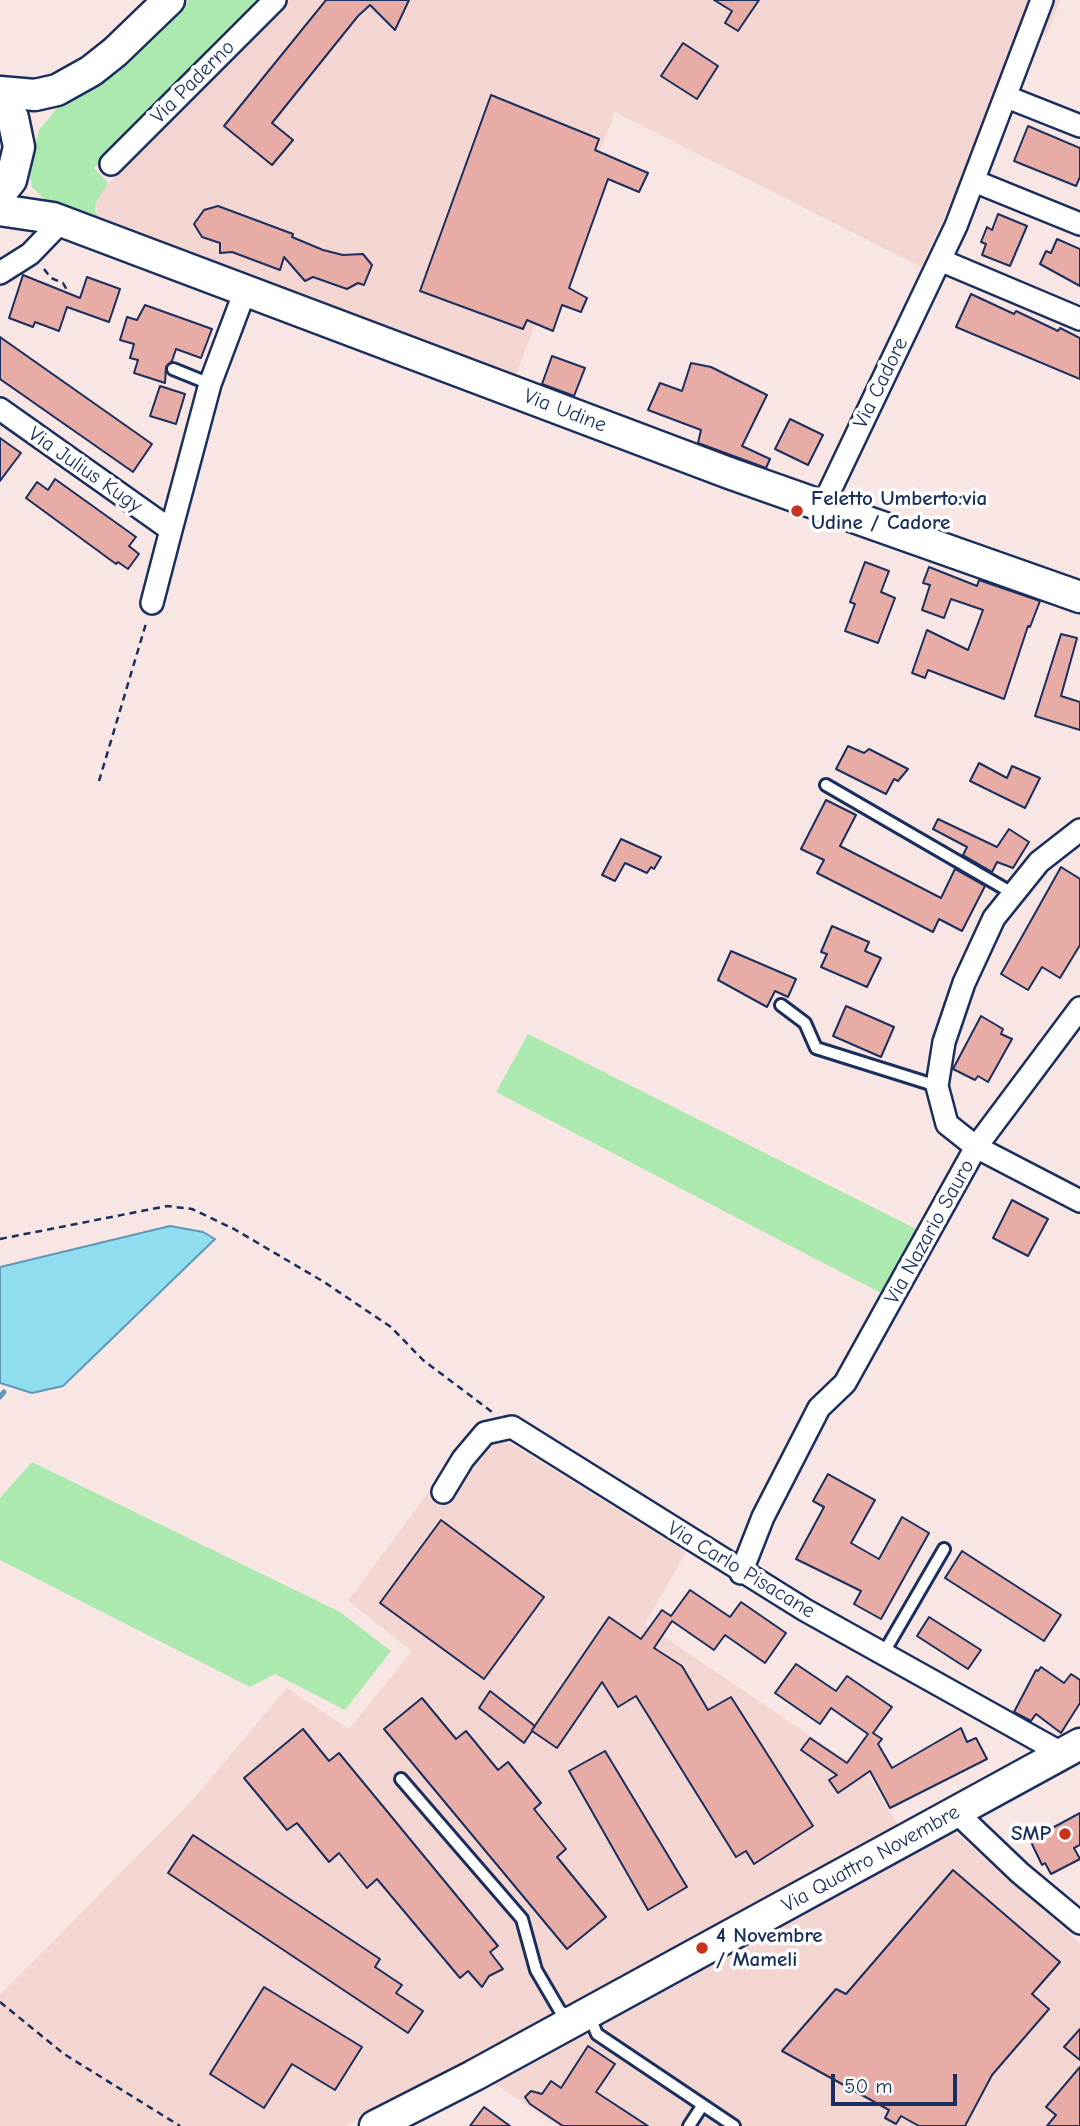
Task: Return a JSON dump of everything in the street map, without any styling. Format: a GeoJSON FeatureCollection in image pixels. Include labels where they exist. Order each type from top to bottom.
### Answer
{"type":"FeatureCollection","features":[{"type":"Feature","properties":{"kind":"street"},"geometry":{"type":"LineString","coordinates":[[0,92],[35,94],[57,90],[91,71],[115,52],[169,0]]}},
{"type":"Feature","properties":{"kind":"street","name":"Via Paderno"},"geometry":{"type":"LineString","coordinates":[[111,164],[275,0]]}},
{"type":"Feature","properties":{"kind":"street","name":"Via Cadore"},"geometry":{"type":"LineString","coordinates":[[823,505],[940,260],[1007,97],[1042,0]]}},
{"type":"Feature","properties":{"kind":"street"},"geometry":{"type":"LineString","coordinates":[[0,194],[11,180],[18,147],[57,90]]}},
{"type":"Feature","properties":{"kind":"street"},"geometry":{"type":"LineString","coordinates":[[1007,97],[1080,126]]}},
{"type":"Feature","properties":{"kind":"street","name":"Via Udine"},"geometry":{"type":"LineString","coordinates":[[0,98],[13,118],[26,187],[57,220]]}},
{"type":"Feature","properties":{"kind":"street"},"geometry":{"type":"LineString","coordinates":[[974,181],[1080,224]]}},
{"type":"Feature","properties":{"kind":"street","name":"Via Udine"},"geometry":{"type":"LineString","coordinates":[[0,210],[57,220],[1028,581],[1080,597]]}},
{"type":"Feature","properties":{"kind":"street"},"geometry":{"type":"LineString","coordinates":[[0,273],[30,254],[57,220]]}},
{"type":"Feature","properties":{"kind":"street"},"geometry":{"type":"LineString","coordinates":[[940,260],[1080,320]]}},
{"type":"Feature","properties":{"kind":"street"},"geometry":{"type":"LineString","coordinates":[[152,603],[210,384],[244,291]]}},
{"type":"Feature","properties":{"kind":"street","name":"Via Julius Kugy"},"geometry":{"type":"LineString","coordinates":[[0,409],[171,530]]}},
{"type":"Feature","properties":{"kind":"street","name":"Via Nazario Sauro"},"geometry":{"type":"LineString","coordinates":[[741,1573],[763,1517],[819,1408],[845,1383],[976,1147],[947,1124],[937,1086],[944,1042],[964,983],[994,918],[1039,862],[1080,830]]}},
{"type":"Feature","properties":{"kind":"street"},"geometry":{"type":"LineString","coordinates":[[1080,1008],[976,1147],[1080,1201]]}},
{"type":"Feature","properties":{"kind":"street"},"geometry":{"type":"LineString","coordinates":[[443,1492],[463,1459],[485,1433],[512,1427]]}},
{"type":"Feature","properties":{"kind":"street","name":"Via Carlo Pisacane"},"geometry":{"type":"LineString","coordinates":[[512,1427],[741,1573],[883,1654],[1072,1749]]}},
{"type":"Feature","properties":{"kind":"street","name":"Via Quattro Novembre"},"geometry":{"type":"LineString","coordinates":[[375,2126],[1072,1749]]}},
{"type":"Feature","properties":{"kind":"street"},"geometry":{"type":"LineString","coordinates":[[956,1812],[1020,1874],[1080,1923]]}},
{"type":"Feature","properties":{"kind":"lane"},"geometry":{"type":"LineString","coordinates":[[173,369],[210,384]]}},
{"type":"Feature","properties":{"kind":"lane"},"geometry":{"type":"LineString","coordinates":[[825,785],[1014,894]]}},
{"type":"Feature","properties":{"kind":"lane"},"geometry":{"type":"LineString","coordinates":[[781,1005],[805,1023],[816,1048],[937,1086]]}},
{"type":"Feature","properties":{"kind":"lane"},"geometry":{"type":"LineString","coordinates":[[883,1654],[944,1549]]}},
{"type":"Feature","properties":{"kind":"lane"},"geometry":{"type":"LineString","coordinates":[[401,1779],[522,1919],[536,1970],[560,2011],[582,2016],[597,2034],[734,2126]]}},
{"type":"Feature","properties":{"kind":"lane"},"geometry":{"type":"LineString","coordinates":[[689,2126],[702,2106]]}},
{"type":"Feature","properties":{"kind":"path"},"geometry":{"type":"LineString","coordinates":[[41,265],[51,278],[63,283],[68,292]]}},
{"type":"Feature","properties":{"kind":"path"},"geometry":{"type":"LineString","coordinates":[[99,781],[152,603]]}},
{"type":"Feature","properties":{"kind":"path"},"geometry":{"type":"LineString","coordinates":[[0,1239],[167,1206],[192,1209],[234,1229],[313,1275],[391,1326],[423,1360],[512,1427]]}},
{"type":"Feature","properties":{"kind":"path"},"geometry":{"type":"LineString","coordinates":[[0,2001],[64,2054],[180,2126]]}},
{"type":"Feature","properties":{"kind":"shaded area"},"geometry":{"type":"Polygon","coordinates":[[[290,0],[1060,0],[1046,37],[1022,25],[960,181],[921,267],[615,112],[513,383],[102,223],[98,217],[96,202],[105,187],[290,0]]]}},
{"type":"Feature","properties":{"kind":"shaded area"},"geometry":{"type":"Polygon","coordinates":[[[479,1424],[686,1552],[645,1624],[867,1774],[898,1825],[441,2078],[345,2126],[0,2126],[0,1995],[189,1804],[287,1688],[349,1729],[412,1651],[348,1601],[479,1424]]]}},
{"type":"Feature","properties":{"kind":"shaded area"},"geometry":{"type":"Polygon","coordinates":[[[954,1831],[1080,1943],[1080,2126],[559,2126],[495,2084],[954,1831]]]}},
{"type":"Feature","properties":{"kind":"green space"},"geometry":{"type":"Polygon","coordinates":[[[189,0],[262,0],[94,168],[108,183],[96,202],[95,210],[102,223],[44,199],[32,187],[29,169],[39,130],[57,108],[135,54],[189,0]]]}},
{"type":"Feature","properties":{"kind":"green space"},"geometry":{"type":"Polygon","coordinates":[[[528,1034],[932,1237],[898,1302],[496,1092],[528,1034]]]}},
{"type":"Feature","properties":{"kind":"green space"},"geometry":{"type":"Polygon","coordinates":[[[32,1462],[340,1612],[391,1651],[345,1710],[275,1674],[250,1687],[0,1560],[0,1498],[32,1462]]]}},
{"type":"Feature","properties":{"kind":"water"},"geometry":{"type":"Polygon","coordinates":[[[170,1226],[203,1232],[215,1239],[63,1386],[32,1393],[0,1383],[0,1267],[170,1226]]]}},
{"type":"Feature","properties":{"kind":"building"},"geometry":{"type":"Polygon","coordinates":[[[326,0],[409,0],[395,30],[370,5],[358,16],[272,123],[293,140],[272,165],[224,126],[326,0]]]}},
{"type":"Feature","properties":{"kind":"building"},"geometry":{"type":"Polygon","coordinates":[[[714,0],[759,0],[738,31],[725,23],[732,11],[714,0]]]}},
{"type":"Feature","properties":{"kind":"building"},"geometry":{"type":"Polygon","coordinates":[[[683,43],[718,66],[697,99],[661,76],[683,43]]]}},
{"type":"Feature","properties":{"kind":"building"},"geometry":{"type":"Polygon","coordinates":[[[491,95],[599,139],[595,150],[648,173],[639,192],[608,179],[569,288],[587,298],[581,312],[562,305],[553,331],[527,320],[523,329],[420,291],[491,95]]]}},
{"type":"Feature","properties":{"kind":"building"},"geometry":{"type":"Polygon","coordinates":[[[1028,126],[1080,148],[1080,177],[1076,186],[1014,161],[1028,126]]]}},
{"type":"Feature","properties":{"kind":"building"},"geometry":{"type":"Polygon","coordinates":[[[218,206],[293,234],[292,237],[323,250],[343,255],[363,254],[372,265],[364,285],[358,283],[347,289],[313,277],[305,281],[284,257],[280,270],[232,252],[220,253],[220,243],[202,237],[194,224],[204,210],[218,206]]]}},
{"type":"Feature","properties":{"kind":"building"},"geometry":{"type":"Polygon","coordinates":[[[998,214],[1027,226],[1010,266],[982,255],[986,244],[981,242],[987,227],[992,230],[998,214]]]}},
{"type":"Feature","properties":{"kind":"building"},"geometry":{"type":"Polygon","coordinates":[[[1057,239],[1080,249],[1080,286],[1040,264],[1046,251],[1051,253],[1057,239]]]}},
{"type":"Feature","properties":{"kind":"building"},"geometry":{"type":"Polygon","coordinates":[[[23,275],[80,298],[87,277],[120,289],[109,322],[67,307],[59,331],[35,322],[33,327],[9,318],[23,275]]]}},
{"type":"Feature","properties":{"kind":"building"},"geometry":{"type":"Polygon","coordinates":[[[971,294],[1014,314],[1016,311],[1058,331],[1060,328],[1080,338],[1080,379],[956,327],[971,294]]]}},
{"type":"Feature","properties":{"kind":"building"},"geometry":{"type":"Polygon","coordinates":[[[145,305],[212,329],[201,358],[176,349],[172,361],[166,367],[165,383],[134,373],[138,360],[130,358],[134,344],[120,340],[127,317],[137,320],[145,305]]]}},
{"type":"Feature","properties":{"kind":"building"},"geometry":{"type":"Polygon","coordinates":[[[0,337],[152,444],[133,472],[0,379],[0,337]]]}},
{"type":"Feature","properties":{"kind":"building"},"geometry":{"type":"Polygon","coordinates":[[[552,356],[585,368],[574,396],[542,384],[552,356]]]}},
{"type":"Feature","properties":{"kind":"building"},"geometry":{"type":"Polygon","coordinates":[[[691,363],[711,367],[767,395],[742,446],[770,459],[766,468],[698,443],[701,430],[648,410],[660,383],[682,391],[691,363]]]}},
{"type":"Feature","properties":{"kind":"building"},"geometry":{"type":"Polygon","coordinates":[[[160,386],[185,394],[176,424],[150,416],[160,386]]]}},
{"type":"Feature","properties":{"kind":"building"},"geometry":{"type":"Polygon","coordinates":[[[790,419],[823,435],[808,465],[775,449],[790,419]]]}},
{"type":"Feature","properties":{"kind":"building"},"geometry":{"type":"Polygon","coordinates":[[[0,438],[21,453],[0,481],[0,438]]]}},
{"type":"Feature","properties":{"kind":"building"},"geometry":{"type":"Polygon","coordinates":[[[55,479],[136,537],[129,546],[139,554],[128,569],[118,562],[116,564],[26,498],[37,482],[48,490],[55,479]]]}},
{"type":"Feature","properties":{"kind":"building"},"geometry":{"type":"Polygon","coordinates":[[[865,562],[889,571],[881,592],[895,598],[878,643],[845,631],[855,604],[850,602],[865,562]]]}},
{"type":"Feature","properties":{"kind":"building"},"geometry":{"type":"Polygon","coordinates":[[[929,567],[977,586],[979,580],[1040,601],[1030,627],[1028,626],[1004,699],[928,670],[925,678],[912,673],[927,630],[968,650],[983,610],[951,599],[944,618],[922,610],[930,585],[923,583],[929,567]]]}},
{"type":"Feature","properties":{"kind":"building"},"geometry":{"type":"Polygon","coordinates":[[[1061,634],[1077,638],[1061,696],[1080,702],[1080,730],[1035,716],[1061,634]]]}},
{"type":"Feature","properties":{"kind":"building"},"geometry":{"type":"Polygon","coordinates":[[[848,746],[864,753],[869,749],[908,769],[898,781],[894,779],[886,794],[836,769],[848,746]]]}},
{"type":"Feature","properties":{"kind":"building"},"geometry":{"type":"Polygon","coordinates":[[[979,763],[1007,778],[1012,766],[1040,778],[1025,808],[970,781],[979,763]]]}},
{"type":"Feature","properties":{"kind":"building"},"geometry":{"type":"Polygon","coordinates":[[[826,800],[856,815],[840,846],[941,898],[955,869],[985,886],[962,931],[939,919],[933,932],[817,873],[824,860],[801,849],[826,800]]]}},
{"type":"Feature","properties":{"kind":"building"},"geometry":{"type":"Polygon","coordinates":[[[938,819],[997,847],[1009,829],[1029,842],[1013,868],[997,862],[992,872],[963,855],[967,847],[933,829],[938,819]]]}},
{"type":"Feature","properties":{"kind":"building"},"geometry":{"type":"Polygon","coordinates":[[[621,839],[661,857],[654,869],[651,867],[647,873],[625,863],[615,881],[602,875],[621,839]]]}},
{"type":"Feature","properties":{"kind":"building"},"geometry":{"type":"Polygon","coordinates":[[[1061,867],[1080,879],[1080,945],[1060,978],[1042,967],[1028,990],[1001,974],[1061,867]]]}},
{"type":"Feature","properties":{"kind":"building"},"geometry":{"type":"Polygon","coordinates":[[[832,926],[869,942],[865,951],[881,958],[867,987],[821,967],[827,954],[821,952],[832,926]]]}},
{"type":"Feature","properties":{"kind":"building"},"geometry":{"type":"Polygon","coordinates":[[[731,951],[796,979],[788,997],[775,991],[767,1007],[718,980],[731,951]]]}},
{"type":"Feature","properties":{"kind":"building"},"geometry":{"type":"Polygon","coordinates":[[[846,1006],[894,1027],[881,1057],[833,1036],[846,1006]]]}},
{"type":"Feature","properties":{"kind":"building"},"geometry":{"type":"Polygon","coordinates":[[[981,1016],[1003,1029],[1001,1034],[1012,1039],[988,1082],[978,1076],[975,1080],[953,1069],[981,1016]]]}},
{"type":"Feature","properties":{"kind":"building"},"geometry":{"type":"Polygon","coordinates":[[[1012,1200],[1048,1219],[1028,1256],[993,1238],[1012,1200]]]}},
{"type":"Feature","properties":{"kind":"building"},"geometry":{"type":"Polygon","coordinates":[[[828,1474],[875,1500],[851,1543],[879,1559],[902,1517],[929,1533],[881,1619],[854,1604],[861,1591],[796,1559],[824,1507],[813,1501],[828,1474]]]}},
{"type":"Feature","properties":{"kind":"building"},"geometry":{"type":"Polygon","coordinates":[[[441,1520],[544,1597],[484,1679],[380,1603],[441,1520]]]}},
{"type":"Feature","properties":{"kind":"building"},"geometry":{"type":"Polygon","coordinates":[[[962,1551],[1061,1615],[1044,1641],[945,1578],[962,1551]]]}},
{"type":"Feature","properties":{"kind":"building"},"geometry":{"type":"Polygon","coordinates":[[[690,1590],[730,1617],[741,1602],[786,1633],[765,1663],[725,1635],[714,1650],[672,1621],[654,1648],[682,1666],[708,1710],[731,1697],[813,1826],[754,1864],[746,1851],[736,1857],[636,1696],[618,1707],[602,1682],[557,1748],[532,1731],[524,1743],[479,1708],[490,1691],[535,1726],[609,1617],[641,1639],[662,1610],[671,1616],[690,1590]]]}},
{"type":"Feature","properties":{"kind":"building"},"geometry":{"type":"Polygon","coordinates":[[[929,1617],[981,1650],[968,1669],[917,1636],[929,1617]]]}},
{"type":"Feature","properties":{"kind":"building"},"geometry":{"type":"Polygon","coordinates":[[[796,1664],[836,1691],[847,1676],[892,1707],[873,1733],[882,1739],[878,1744],[892,1768],[961,1728],[967,1742],[976,1738],[987,1759],[890,1808],[870,1771],[838,1793],[829,1780],[837,1775],[801,1750],[810,1738],[847,1763],[868,1734],[831,1708],[820,1724],[775,1693],[796,1664]]]}},
{"type":"Feature","properties":{"kind":"building"},"geometry":{"type":"Polygon","coordinates":[[[1041,1667],[1064,1683],[1071,1674],[1080,1680],[1080,1703],[1061,1733],[1036,1714],[1031,1721],[1014,1712],[1036,1670],[1041,1667]]]}},
{"type":"Feature","properties":{"kind":"building"},"geometry":{"type":"Polygon","coordinates":[[[422,1698],[456,1739],[466,1731],[498,1770],[508,1762],[541,1803],[534,1809],[566,1849],[557,1857],[606,1917],[567,1949],[384,1729],[422,1698]]]}},
{"type":"Feature","properties":{"kind":"building"},"geometry":{"type":"Polygon","coordinates":[[[303,1729],[329,1761],[339,1753],[498,1946],[490,1952],[503,1969],[489,1976],[482,1987],[468,1971],[460,1978],[377,1879],[367,1888],[339,1853],[329,1862],[297,1823],[287,1830],[244,1778],[303,1729]]]}},
{"type":"Feature","properties":{"kind":"building"},"geometry":{"type":"Polygon","coordinates":[[[605,1751],[687,1887],[648,1910],[569,1771],[605,1751]]]}},
{"type":"Feature","properties":{"kind":"building"},"geometry":{"type":"Polygon","coordinates":[[[1080,1813],[1080,1845],[1074,1848],[1080,1859],[1051,1874],[1045,1863],[1042,1865],[1030,1840],[1080,1813]]]}},
{"type":"Feature","properties":{"kind":"building"},"geometry":{"type":"Polygon","coordinates":[[[193,1835],[380,1959],[375,1967],[402,1985],[396,1993],[423,2011],[408,2033],[168,1873],[193,1835]]]}},
{"type":"Feature","properties":{"kind":"building"},"geometry":{"type":"Polygon","coordinates":[[[953,1870],[1060,1962],[1032,1994],[1049,2009],[992,2075],[965,2126],[919,2126],[901,2116],[896,2124],[885,2118],[889,2110],[782,2051],[836,1989],[846,1994],[953,1870]]]}},
{"type":"Feature","properties":{"kind":"building"},"geometry":{"type":"Polygon","coordinates":[[[264,1987],[362,2047],[335,2090],[292,2064],[264,2108],[210,2074],[264,1987]]]}},
{"type":"Feature","properties":{"kind":"building"},"geometry":{"type":"Polygon","coordinates":[[[1080,2029],[1080,2060],[1064,2047],[1080,2029]]]}},
{"type":"Feature","properties":{"kind":"building"},"geometry":{"type":"Polygon","coordinates":[[[588,2046],[615,2064],[596,2092],[648,2126],[563,2126],[530,2104],[525,2097],[531,2091],[542,2094],[551,2081],[561,2088],[588,2046]]]}},
{"type":"Feature","properties":{"kind":"building"},"geometry":{"type":"Polygon","coordinates":[[[1080,2067],[1080,2126],[1047,2126],[1056,2115],[1046,2107],[1080,2067]]]}},
{"type":"Feature","properties":{"kind":"building"},"geometry":{"type":"Polygon","coordinates":[[[484,2107],[510,2126],[470,2126],[484,2107]]]}},
{"type":"Feature","properties":{"kind":"waterway"},"geometry":{"type":"LineString","coordinates":[[0,1397],[4,1392]]}},
{"type":"Feature","properties":{"kind":"place","name":"Feletto Umberto:via Udine / Cadore"},"geometry":{"type":"Point","coordinates":[797,511]}},
{"type":"Feature","properties":{"kind":"place","name":"SMP"},"geometry":{"type":"Point","coordinates":[1065,1834]}},
{"type":"Feature","properties":{"kind":"place","name":"4 Novembre / Mameli"},"geometry":{"type":"Point","coordinates":[702,1948]}}]}
